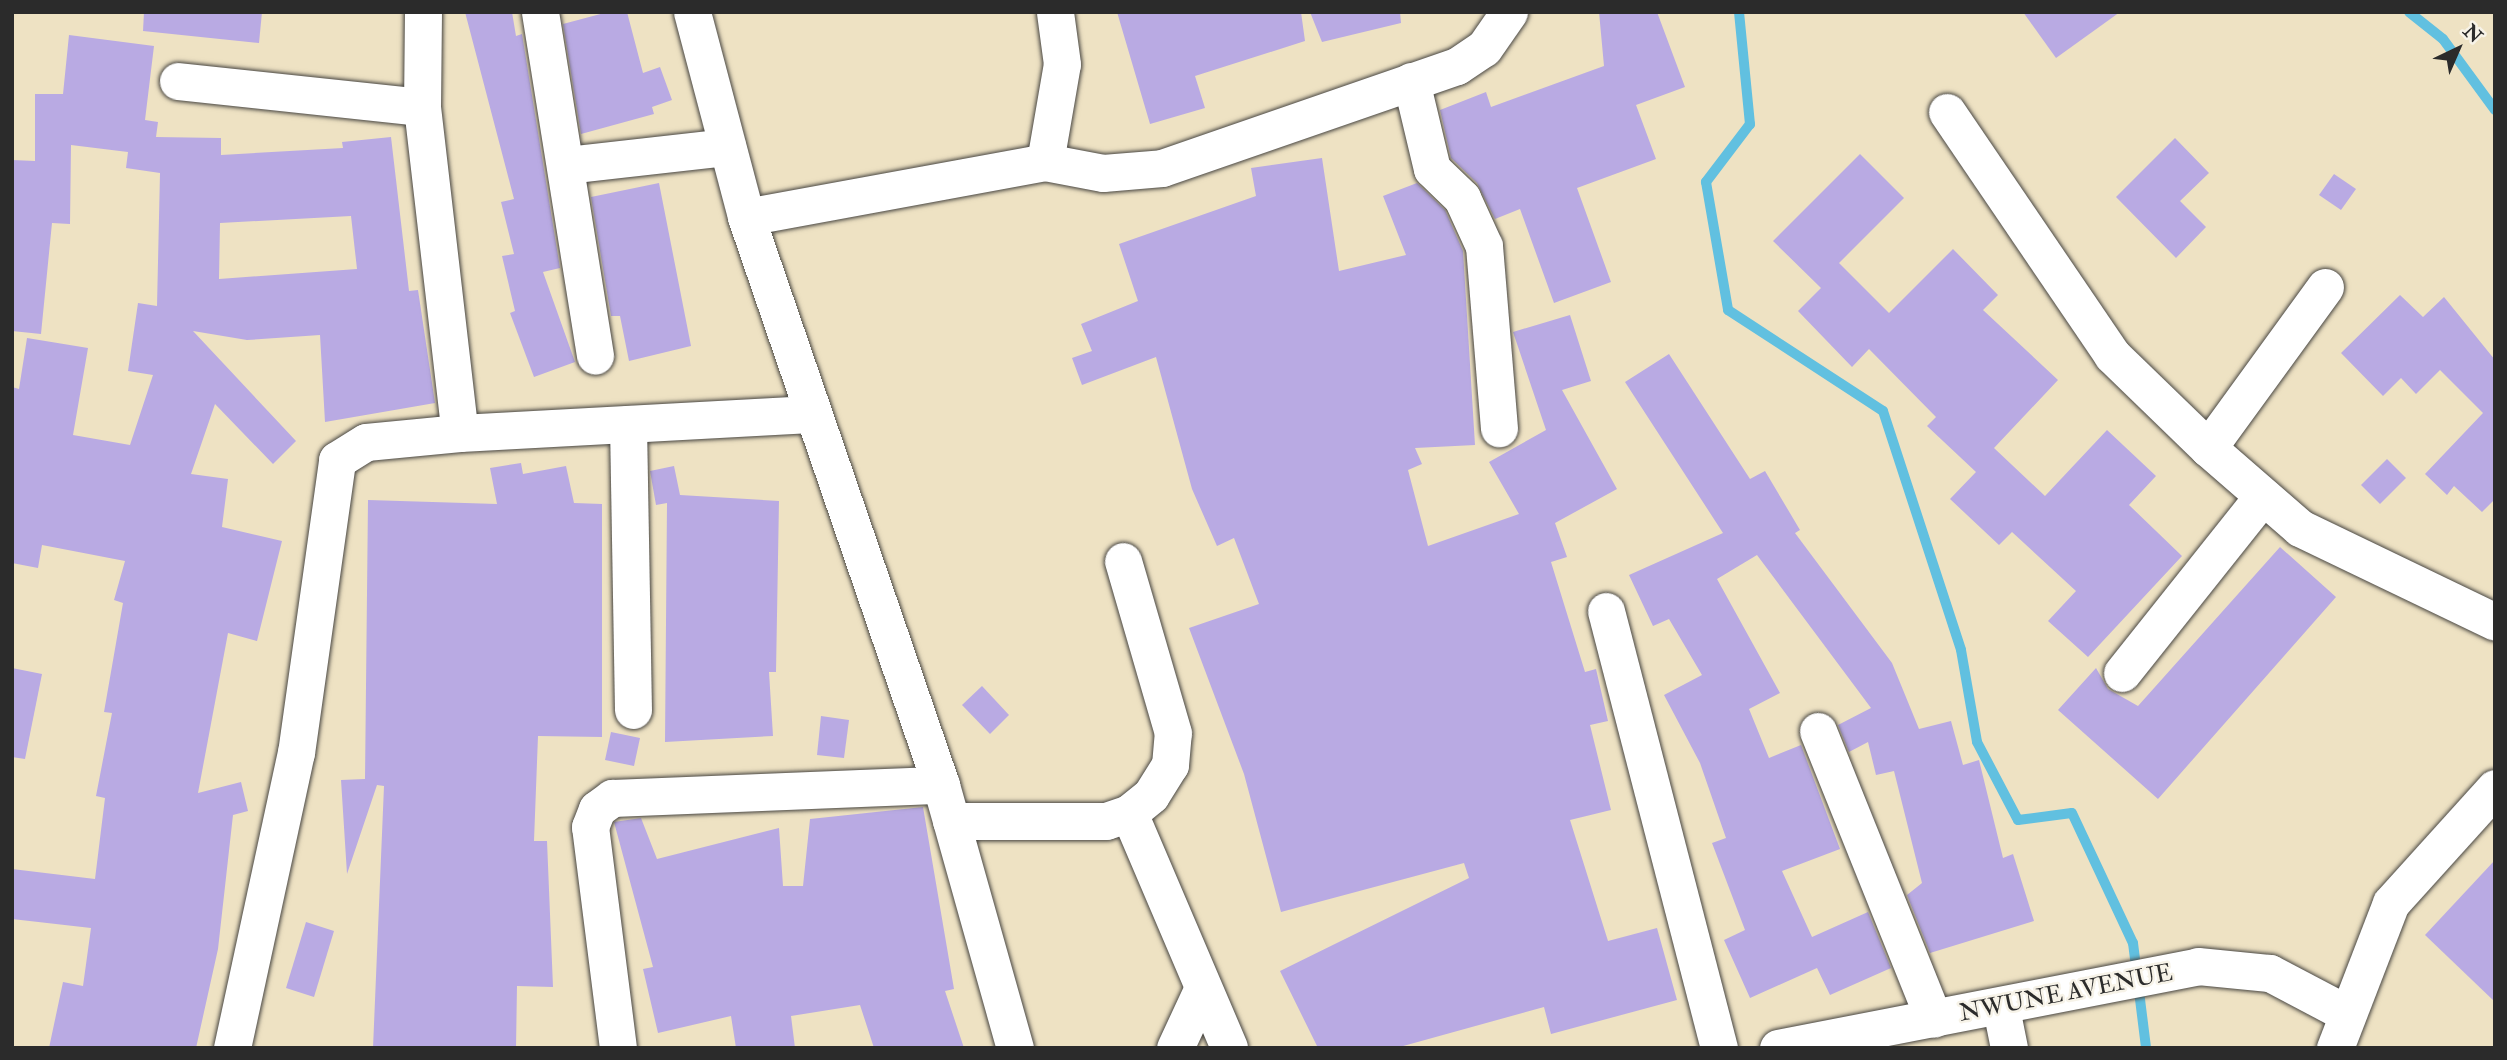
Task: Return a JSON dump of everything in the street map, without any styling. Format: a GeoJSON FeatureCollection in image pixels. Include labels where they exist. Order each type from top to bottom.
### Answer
{"type":"FeatureCollection","features":[{"type":"Feature","properties":{"kind":"street"},"geometry":{"type":"LineString","coordinates":[[423,12],[422,107],[460,433]]}},
{"type":"Feature","properties":{"kind":"street"},"geometry":{"type":"LineString","coordinates":[[540,12],[595,356]]}},
{"type":"Feature","properties":{"kind":"street"},"geometry":{"type":"LineString","coordinates":[[692,12],[746,217],[810,414],[941,785],[1015,1048]]}},
{"type":"Feature","properties":{"kind":"street"},"geometry":{"type":"LineString","coordinates":[[1045,162],[1062,64],[1055,12]]}},
{"type":"Feature","properties":{"kind":"street"},"geometry":{"type":"LineString","coordinates":[[746,217],[1045,162],[1102,173],[1162,168],[1457,66],[1484,48],[1508,12]]}},
{"type":"Feature","properties":{"kind":"street"},"geometry":{"type":"LineString","coordinates":[[178,81],[422,107]]}},
{"type":"Feature","properties":{"kind":"street"},"geometry":{"type":"LineString","coordinates":[[1411,81],[1432,169],[1462,198],[1484,246],[1499,428]]}},
{"type":"Feature","properties":{"kind":"street"},"geometry":{"type":"LineString","coordinates":[[1947,113],[2112,355],[2208,448],[2300,528],[2495,622]]}},
{"type":"Feature","properties":{"kind":"street"},"geometry":{"type":"LineString","coordinates":[[566,165],[727,147]]}},
{"type":"Feature","properties":{"kind":"street"},"geometry":{"type":"LineString","coordinates":[[2208,448],[2325,287]]}},
{"type":"Feature","properties":{"kind":"street"},"geometry":{"type":"LineString","coordinates":[[232,1048],[296,753],[337,460],[366,442],[460,433],[810,414]]}},
{"type":"Feature","properties":{"kind":"street"},"geometry":{"type":"LineString","coordinates":[[628,424],[634,710]]}},
{"type":"Feature","properties":{"kind":"street"},"geometry":{"type":"LineString","coordinates":[[2122,673],[2263,496]]}},
{"type":"Feature","properties":{"kind":"street"},"geometry":{"type":"LineString","coordinates":[[951,821],[1106,821],[1129,813],[1151,795],[1170,765],[1173,733],[1123,561]]}},
{"type":"Feature","properties":{"kind":"street"},"geometry":{"type":"LineString","coordinates":[[1606,611],[1719,1048]]}},
{"type":"Feature","properties":{"kind":"street"},"geometry":{"type":"LineString","coordinates":[[1818,732],[1934,1019]]}},
{"type":"Feature","properties":{"kind":"street"},"geometry":{"type":"LineString","coordinates":[[618,1048],[590,827],[597,809],[612,799],[941,785]]}},
{"type":"Feature","properties":{"kind":"street"},"geometry":{"type":"LineString","coordinates":[[2335,1048],[2346,1013],[2391,902],[2495,788]]}},
{"type":"Feature","properties":{"kind":"street"},"geometry":{"type":"LineString","coordinates":[[1129,813],[1201,992],[1229,1048]]}},
{"type":"Feature","properties":{"kind":"street","name":"NWUNE AVENUE"},"geometry":{"type":"LineString","coordinates":[[1778,1048],[2121,985],[2198,966],[2270,973],[2346,1013]]}},
{"type":"Feature","properties":{"kind":"street"},"geometry":{"type":"LineString","coordinates":[[1175,1048],[1201,992]]}},
{"type":"Feature","properties":{"kind":"street"},"geometry":{"type":"LineString","coordinates":[[2001,1008],[2009,1048]]}},
{"type":"Feature","properties":{"kind":"building"},"geometry":{"type":"Polygon","coordinates":[[[144,12],[262,12],[259,43],[143,31],[144,12]]]}},
{"type":"Feature","properties":{"kind":"building"},"geometry":{"type":"Polygon","coordinates":[[[465,12],[512,12],[516,36],[522,34],[560,268],[543,272],[575,362],[534,377],[510,313],[515,311],[502,256],[514,254],[501,202],[514,199],[465,12]]]}},
{"type":"Feature","properties":{"kind":"building"},"geometry":{"type":"Polygon","coordinates":[[[608,12],[627,12],[643,73],[660,67],[672,100],[652,107],[654,114],[581,134],[563,24],[608,12]]]}},
{"type":"Feature","properties":{"kind":"building"},"geometry":{"type":"Polygon","coordinates":[[[1117,12],[1301,12],[1305,41],[1195,76],[1205,108],[1150,124],[1117,12]]]}},
{"type":"Feature","properties":{"kind":"building"},"geometry":{"type":"Polygon","coordinates":[[[1310,12],[1400,12],[1401,23],[1322,42],[1310,12]]]}},
{"type":"Feature","properties":{"kind":"building"},"geometry":{"type":"Polygon","coordinates":[[[1599,12],[1657,12],[1685,87],[1636,105],[1656,159],[1577,188],[1611,282],[1554,303],[1520,209],[1495,219],[1477,183],[1451,158],[1440,110],[1486,92],[1491,107],[1604,66],[1599,12]]]}},
{"type":"Feature","properties":{"kind":"building"},"geometry":{"type":"Polygon","coordinates":[[[2023,12],[2120,12],[2056,58],[2023,12]]]}},
{"type":"Feature","properties":{"kind":"building"},"geometry":{"type":"Polygon","coordinates":[[[69,35],[154,46],[145,120],[158,122],[156,137],[221,138],[221,155],[343,148],[342,142],[391,137],[409,291],[418,290],[435,403],[325,422],[320,335],[247,340],[193,331],[296,441],[273,464],[215,404],[191,474],[228,479],[222,527],[282,541],[257,641],[228,633],[198,793],[241,782],[248,811],[233,815],[218,949],[196,1048],[49,1048],[63,982],[83,986],[91,928],[12,919],[12,869],[95,879],[105,798],[96,796],[112,713],[104,712],[123,603],[114,600],[125,561],[42,545],[38,568],[12,563],[12,387],[19,389],[27,338],[88,348],[73,435],[130,445],[153,375],[128,371],[138,303],[157,306],[160,173],[126,168],[128,152],[71,145],[70,224],[52,223],[41,334],[12,331],[12,160],[35,161],[35,94],[63,94],[69,35]],[[351,216],[220,223],[219,279],[357,269],[351,216]]]}},
{"type":"Feature","properties":{"kind":"building"},"geometry":{"type":"Polygon","coordinates":[[[2175,138],[2209,173],[2180,201],[2206,227],[2176,258],[2116,197],[2175,138]]]}},
{"type":"Feature","properties":{"kind":"building"},"geometry":{"type":"Polygon","coordinates":[[[1860,154],[1904,198],[1839,263],[1889,313],[1953,249],[1998,295],[1983,310],[2058,380],[1994,448],[2045,496],[2107,430],[2156,476],[2129,505],[2182,556],[2088,657],[2048,621],[2076,591],[2012,532],[1999,545],[1950,499],[1976,472],[1927,426],[1936,417],[1869,349],[1852,367],[1798,311],[1821,288],[1773,241],[1860,154]]]}},
{"type":"Feature","properties":{"kind":"building"},"geometry":{"type":"Polygon","coordinates":[[[1322,158],[1339,271],[1406,255],[1383,196],[1417,183],[1445,210],[1463,251],[1475,445],[1415,448],[1422,464],[1408,470],[1428,546],[1519,514],[1489,462],[1546,430],[1513,332],[1570,315],[1591,381],[1562,390],[1617,489],[1555,523],[1567,557],[1551,562],[1585,672],[1596,669],[1608,721],[1590,725],[1611,810],[1570,820],[1608,941],[1657,928],[1677,1000],[1551,1034],[1544,1007],[1396,1048],[1318,1048],[1280,971],[1469,878],[1464,863],[1281,912],[1244,774],[1189,628],[1259,604],[1234,538],[1217,546],[1192,489],[1156,357],[1082,385],[1072,358],[1092,351],[1081,324],[1138,301],[1119,244],[1256,196],[1251,168],[1322,158]]]}},
{"type":"Feature","properties":{"kind":"building"},"geometry":{"type":"Polygon","coordinates":[[[2334,174],[2356,189],[2341,210],[2319,195],[2334,174]]]}},
{"type":"Feature","properties":{"kind":"building"},"geometry":{"type":"Polygon","coordinates":[[[659,183],[691,346],[629,361],[620,316],[611,316],[591,197],[659,183]]]}},
{"type":"Feature","properties":{"kind":"building"},"geometry":{"type":"Polygon","coordinates":[[[2400,295],[2423,317],[2444,297],[2495,360],[2495,499],[2482,512],[2454,486],[2447,495],[2425,474],[2483,413],[2440,370],[2416,394],[2401,378],[2383,396],[2341,353],[2400,295]]]}},
{"type":"Feature","properties":{"kind":"building"},"geometry":{"type":"Polygon","coordinates":[[[1669,354],[1750,479],[1765,471],[1800,530],[1795,533],[1892,663],[1919,729],[1951,721],[1963,765],[1979,760],[2003,858],[2013,854],[2034,921],[1930,953],[1907,895],[1922,883],[1894,771],[1876,775],[1868,742],[1849,752],[1838,725],[1871,708],[1757,555],[1717,579],[1780,693],[1749,709],[1769,758],[1801,745],[1840,849],[1782,871],[1812,937],[1868,912],[1891,968],[1830,995],[1817,968],[1750,998],[1724,940],[1745,930],[1712,843],[1726,838],[1700,763],[1664,695],[1702,675],[1669,619],[1653,626],[1629,575],[1723,533],[1625,382],[1669,354]]]}},
{"type":"Feature","properties":{"kind":"building"},"geometry":{"type":"Polygon","coordinates":[[[2387,459],[2406,478],[2380,504],[2361,485],[2387,459]]]}},
{"type":"Feature","properties":{"kind":"building"},"geometry":{"type":"Polygon","coordinates":[[[521,463],[523,474],[566,466],[574,503],[602,504],[602,737],[538,736],[534,841],[547,841],[553,987],[517,986],[516,1048],[373,1048],[384,786],[377,785],[347,874],[341,780],[365,779],[368,500],[497,504],[490,468],[521,463]]]}},
{"type":"Feature","properties":{"kind":"building"},"geometry":{"type":"Polygon","coordinates":[[[674,466],[680,495],[779,501],[776,672],[769,672],[773,736],[665,742],[667,503],[656,505],[650,471],[674,466]]]}},
{"type":"Feature","properties":{"kind":"building"},"geometry":{"type":"Polygon","coordinates":[[[2280,547],[2336,597],[2158,799],[2058,710],[2096,668],[2108,689],[2138,706],[2280,547]]]}},
{"type":"Feature","properties":{"kind":"building"},"geometry":{"type":"Polygon","coordinates":[[[12,668],[42,674],[25,759],[12,757],[12,668]]]}},
{"type":"Feature","properties":{"kind":"building"},"geometry":{"type":"Polygon","coordinates":[[[982,686],[1009,715],[990,734],[962,705],[982,686]]]}},
{"type":"Feature","properties":{"kind":"building"},"geometry":{"type":"Polygon","coordinates":[[[821,716],[849,720],[844,758],[817,755],[821,716]]]}},
{"type":"Feature","properties":{"kind":"building"},"geometry":{"type":"Polygon","coordinates":[[[611,732],[640,738],[634,766],[605,760],[611,732]]]}},
{"type":"Feature","properties":{"kind":"building"},"geometry":{"type":"Polygon","coordinates":[[[923,807],[954,989],[945,991],[964,1048],[874,1048],[860,1005],[791,1016],[795,1048],[736,1048],[731,1016],[658,1033],[643,969],[653,967],[614,822],[641,818],[657,859],[779,828],[783,886],[803,886],[810,819],[923,807]]]}},
{"type":"Feature","properties":{"kind":"building"},"geometry":{"type":"Polygon","coordinates":[[[2495,860],[2495,1002],[2425,935],[2495,860]]]}},
{"type":"Feature","properties":{"kind":"building"},"geometry":{"type":"Polygon","coordinates":[[[306,922],[334,931],[314,997],[286,988],[306,922]]]}},
{"type":"Feature","properties":{"kind":"waterway"},"geometry":{"type":"LineString","coordinates":[[1739,12],[1750,124],[1706,182],[1728,310],[1883,411],[1961,650],[1977,742],[2018,820],[2072,813],[2133,943],[2146,1048]]}},
{"type":"Feature","properties":{"kind":"waterway"},"geometry":{"type":"LineString","coordinates":[[2409,12],[2443,39],[2495,110]]}}]}
